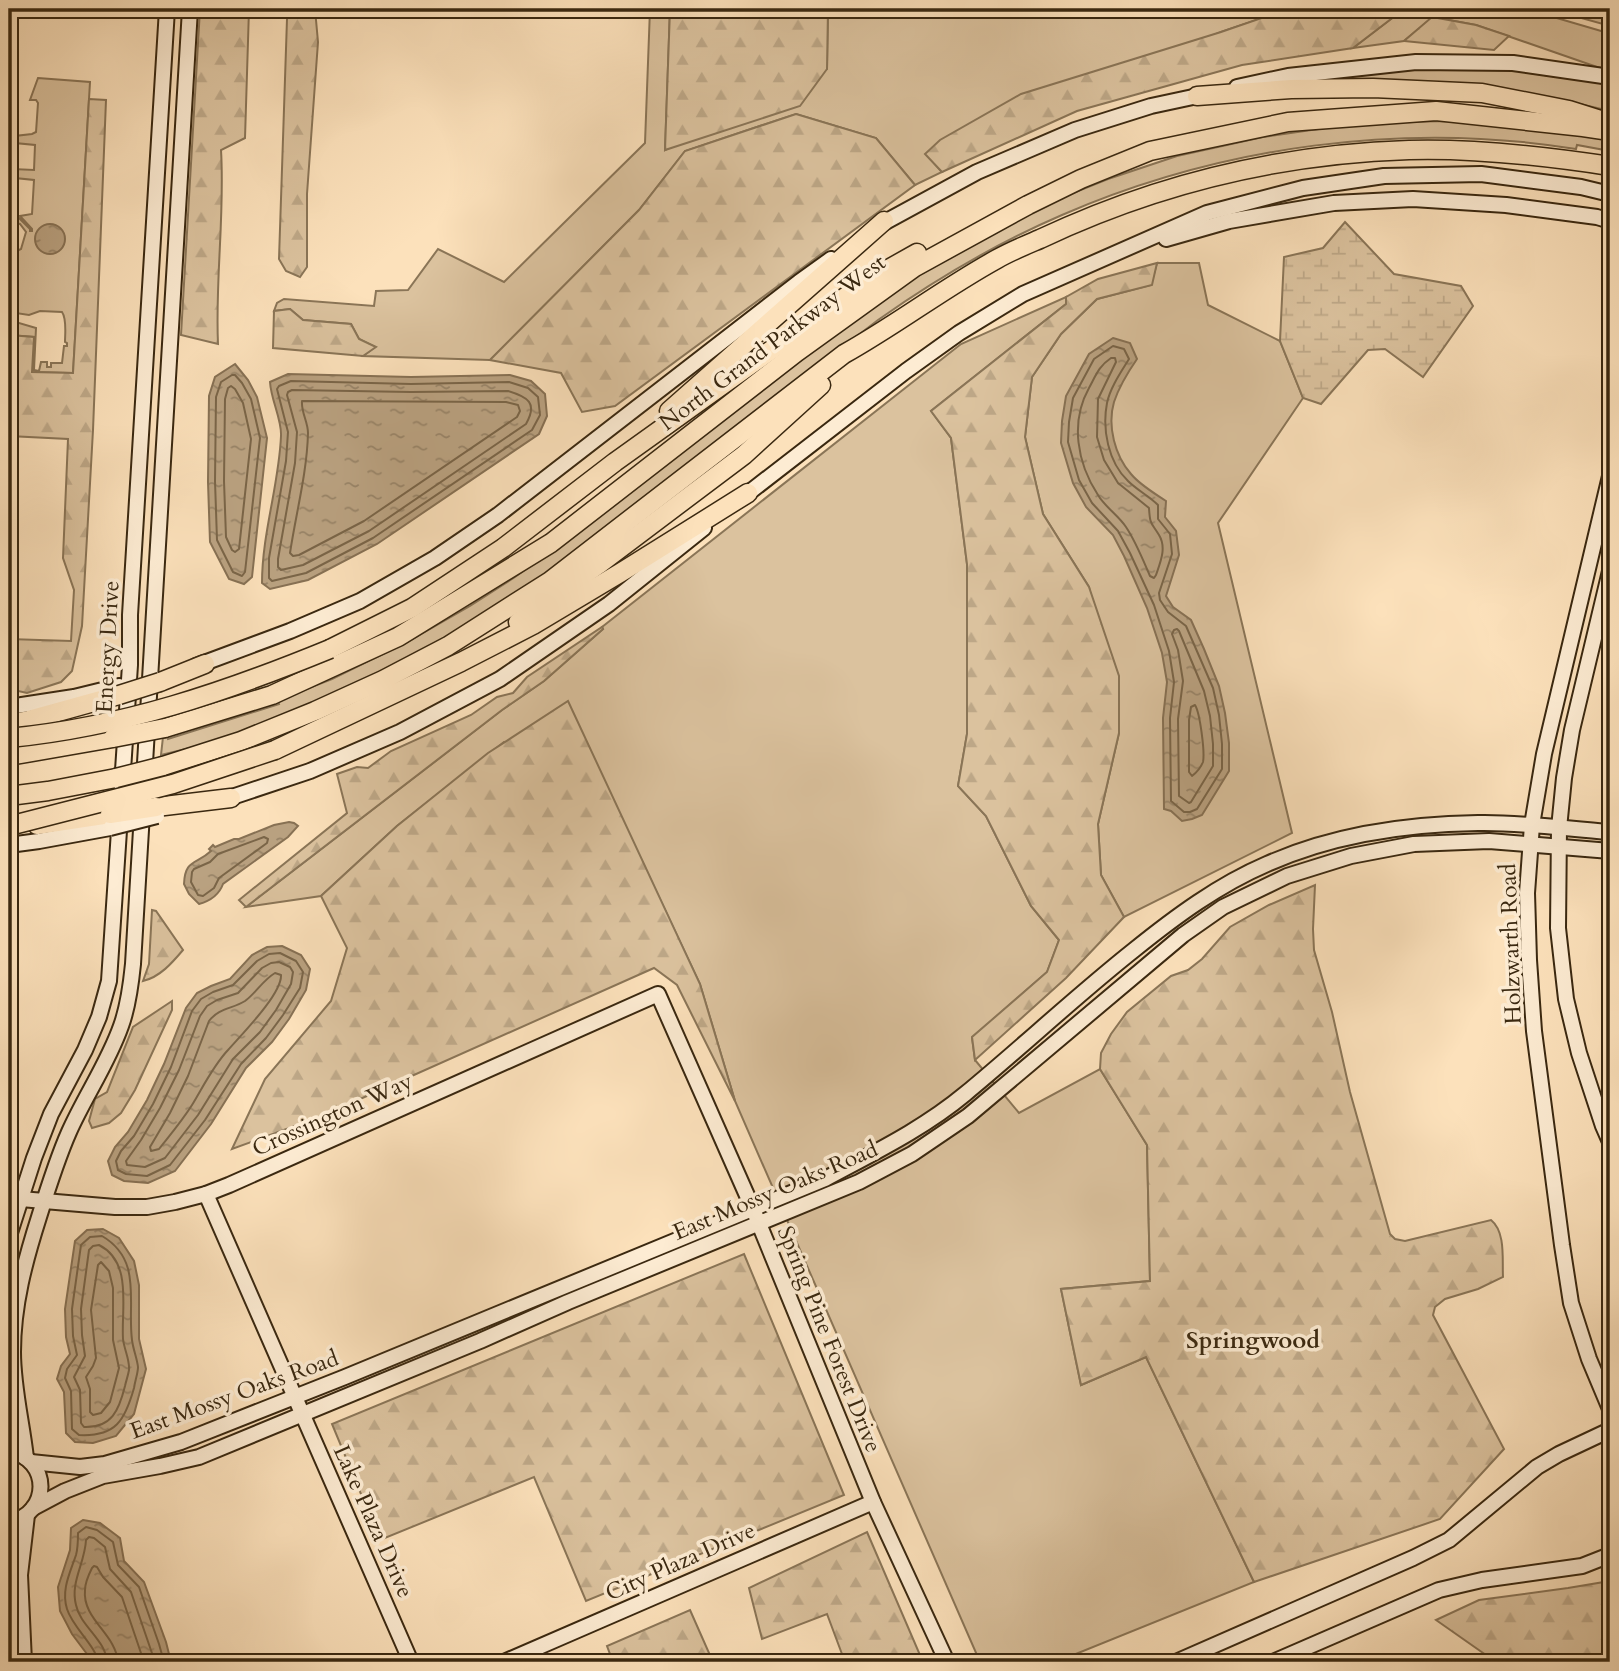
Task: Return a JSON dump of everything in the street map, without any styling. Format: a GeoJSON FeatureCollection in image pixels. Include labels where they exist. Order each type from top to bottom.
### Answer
{"type":"FeatureCollection","features":[{"type":"Feature","properties":{"kind":"highway"},"geometry":{"type":"LineString","coordinates":[[1197,96],[1291,89],[1373,88],[1482,93],[1569,110],[1610,123]]}},
{"type":"Feature","properties":{"kind":"highway","name":"North Grand Parkway West"},"geometry":{"type":"LineString","coordinates":[[9,756],[165,728],[272,695],[398,637],[551,543],[797,352],[915,267],[1028,205],[1081,179],[1150,151],[1288,122],[1436,111],[1610,131]]}},
{"type":"Feature","properties":{"kind":"highway"},"geometry":{"type":"LineString","coordinates":[[9,796],[116,778],[241,741],[383,680],[448,646],[550,581],[844,354],[998,258],[1072,224],[1150,194],[1245,169],[1308,159],[1410,150],[1458,150],[1610,166]]}},
{"type":"Feature","properties":{"kind":"highway"},"geometry":{"type":"LineString","coordinates":[[9,738],[123,720],[188,701],[253,680],[330,649],[412,608],[503,548],[615,462],[869,279],[1002,208],[1028,205]]}},
{"type":"Feature","properties":{"kind":"highway"},"geometry":{"type":"LineString","coordinates":[[615,462],[644,432],[884,221]]}},
{"type":"Feature","properties":{"kind":"highway"},"geometry":{"type":"LineString","coordinates":[[461,662],[598,565],[744,454],[873,338]]}},
{"type":"Feature","properties":{"kind":"highway"},"geometry":{"type":"LineString","coordinates":[[9,826],[173,784],[275,750],[533,625],[748,493]]}},
{"type":"Feature","properties":{"kind":"highway"},"geometry":{"type":"LineString","coordinates":[[9,724],[205,664]]}},
{"type":"Feature","properties":{"kind":"highway"},"geometry":{"type":"LineString","coordinates":[[9,826],[110,821],[231,798]]}},
{"type":"Feature","properties":{"kind":"street","name":"Energy Drive"},"geometry":{"type":"LineString","coordinates":[[9,1236],[15,1199],[51,1114],[85,1050],[99,1017],[109,981],[130,665],[131,602],[167,9]]}},
{"type":"Feature","properties":{"kind":"street","name":"Energy Drive"},"geometry":{"type":"LineString","coordinates":[[30,1512],[39,1499],[41,1487],[39,1476],[28,1460],[16,1400],[13,1353],[16,1307],[26,1259],[55,1164],[122,1025],[133,964],[190,9]]}},
{"type":"Feature","properties":{"kind":"street","name":"North Grand Parkway West"},"geometry":{"type":"LineString","coordinates":[[205,664],[360,601],[435,558],[498,515],[799,282],[884,221],[977,172],[1075,130],[1151,106],[1288,76],[1416,62],[1513,62],[1610,77]]}},
{"type":"Feature","properties":{"kind":"street"},"geometry":{"type":"LineString","coordinates":[[231,798],[310,771],[400,732],[499,679],[609,604],[906,371],[959,333],[1023,294],[1208,213],[1303,188],[1384,176],[1481,174],[1581,187],[1610,194]]}},
{"type":"Feature","properties":{"kind":"street"},"geometry":{"type":"LineString","coordinates":[[1115,254],[1229,221],[1334,204],[1413,199],[1506,205],[1610,220]]}},
{"type":"Feature","properties":{"kind":"street"},"geometry":{"type":"LineString","coordinates":[[148,334],[170,336]]}},
{"type":"Feature","properties":{"kind":"street","name":"Holzwarth Road"},"geometry":{"type":"LineString","coordinates":[[1610,476],[1544,754],[1532,825],[1527,893],[1534,1031],[1571,1303],[1589,1359],[1610,1409]]}},
{"type":"Feature","properties":{"kind":"street"},"geometry":{"type":"LineString","coordinates":[[1610,571],[1572,730],[1564,778],[1559,828],[1558,928],[1566,999],[1579,1053],[1610,1142]]}},
{"type":"Feature","properties":{"kind":"street"},"geometry":{"type":"LineString","coordinates":[[9,707],[119,690]]}},
{"type":"Feature","properties":{"kind":"street"},"geometry":{"type":"LineString","coordinates":[[9,845],[39,841],[110,821]]}},
{"type":"Feature","properties":{"kind":"street","name":"East Mossy Oaks Road"},"geometry":{"type":"LineString","coordinates":[[9,1522],[17,1520],[65,1491],[103,1476],[199,1457],[602,1288],[755,1216],[898,1140],[952,1103],[1171,920],[1214,891],[1266,864],[1312,847],[1419,825],[1480,822],[1610,832]]}},
{"type":"Feature","properties":{"kind":"street","name":"East Mossy Oaks Road"},"geometry":{"type":"LineString","coordinates":[[9,1451],[28,1460],[80,1467],[105,1464],[181,1442],[295,1398],[595,1273],[859,1182],[912,1154],[963,1119],[1183,935],[1223,907],[1287,876],[1352,856],[1414,844],[1489,841],[1610,851]]}},
{"type":"Feature","properties":{"kind":"street"},"geometry":{"type":"LineString","coordinates":[[111,962],[133,964]]}},
{"type":"Feature","properties":{"kind":"street","name":"Crossington Way"},"geometry":{"type":"LineString","coordinates":[[15,1199],[147,1207],[206,1194],[658,993]]}},
{"type":"Feature","properties":{"kind":"street","name":"Spring Pine Forest Drive"},"geometry":{"type":"LineString","coordinates":[[658,993],[755,1216],[873,1502],[947,1662]]}},
{"type":"Feature","properties":{"kind":"street"},"geometry":{"type":"LineString","coordinates":[[952,1103],[963,1119]]}},
{"type":"Feature","properties":{"kind":"street","name":"Lake Plaza Drive"},"geometry":{"type":"LineString","coordinates":[[206,1194],[411,1662]]}},
{"type":"Feature","properties":{"kind":"street"},"geometry":{"type":"LineString","coordinates":[[595,1273],[602,1288]]}},
{"type":"Feature","properties":{"kind":"street"},"geometry":{"type":"LineString","coordinates":[[449,1334],[456,1350]]}},
{"type":"Feature","properties":{"kind":"street"},"geometry":{"type":"LineString","coordinates":[[1175,1662],[1449,1540],[1538,1467],[1610,1430]]}},
{"type":"Feature","properties":{"kind":"street","name":"City Plaza Drive"},"geometry":{"type":"LineString","coordinates":[[505,1662],[873,1502]]}},
{"type":"Feature","properties":{"kind":"street"},"geometry":{"type":"LineString","coordinates":[[24,1662],[20,1575],[30,1512]]}},
{"type":"Feature","properties":{"kind":"street"},"geometry":{"type":"LineString","coordinates":[[1582,1566],[1610,1555]]}},
{"type":"Feature","properties":{"kind":"street"},"geometry":{"type":"LineString","coordinates":[[1273,1662],[1439,1590],[1482,1580],[1582,1566],[1610,1565]]}},
{"type":"Feature","properties":{"kind":"green space"},"geometry":{"type":"Polygon","coordinates":[[[200,9],[249,9],[245,138],[221,150],[218,344],[181,335],[200,9]]]}},
{"type":"Feature","properties":{"kind":"green space"},"geometry":{"type":"Polygon","coordinates":[[[295,9],[315,9],[318,42],[307,194],[307,267],[300,277],[286,271],[279,259],[287,19],[295,9]]]}},
{"type":"Feature","properties":{"kind":"green space"},"geometry":{"type":"Polygon","coordinates":[[[650,9],[670,9],[665,150],[827,69],[828,9],[1288,9],[1221,32],[926,154],[942,172],[915,185],[876,138],[796,114],[685,151],[639,210],[490,360],[363,356],[375,347],[359,339],[351,324],[303,320],[290,309],[274,311],[277,303],[284,299],[374,306],[376,291],[408,290],[438,249],[504,282],[645,143],[650,9]]]}},
{"type":"Feature","properties":{"kind":"green space"},"geometry":{"type":"Polygon","coordinates":[[[670,9],[828,9],[827,69],[800,106],[665,150],[670,9]]]}},
{"type":"Feature","properties":{"kind":"green space"},"geometry":{"type":"Polygon","coordinates":[[[1288,9],[1404,9],[1353,48],[1242,65],[1077,111],[942,172],[925,154],[940,140],[1021,94],[1288,9]]]}},
{"type":"Feature","properties":{"kind":"green space"},"geometry":{"type":"Polygon","coordinates":[[[1404,9],[1526,9],[1608,33],[1605,51],[1610,54],[1610,70],[1476,25],[1433,17],[1404,41],[1353,48],[1404,9]]]}},
{"type":"Feature","properties":{"kind":"green space"},"geometry":{"type":"Polygon","coordinates":[[[1549,9],[1610,9],[1610,26],[1549,9]]]}},
{"type":"Feature","properties":{"kind":"green space"},"geometry":{"type":"Polygon","coordinates":[[[1432,17],[1476,25],[1509,36],[1494,50],[1404,41],[1432,17]]]}},
{"type":"Feature","properties":{"kind":"green space"},"geometry":{"type":"Polygon","coordinates":[[[1486,68],[1529,71],[1610,84],[1610,111],[1491,88],[1310,79],[1414,69],[1486,68]]]}},
{"type":"Feature","properties":{"kind":"green space"},"geometry":{"type":"Polygon","coordinates":[[[38,78],[90,82],[73,373],[32,372],[34,337],[9,335],[9,320],[36,328],[34,370],[39,371],[41,362],[47,362],[47,367],[51,367],[51,363],[62,363],[64,346],[67,346],[67,343],[62,312],[40,311],[29,315],[9,312],[9,252],[21,249],[26,232],[20,224],[9,222],[9,200],[16,200],[15,214],[32,231],[20,216],[32,214],[34,180],[15,178],[13,169],[34,170],[35,145],[15,143],[15,136],[36,132],[38,103],[36,100],[30,100],[38,78]]]}},
{"type":"Feature","properties":{"kind":"green space"},"geometry":{"type":"Polygon","coordinates":[[[89,99],[106,100],[82,626],[72,671],[61,682],[27,693],[9,689],[9,639],[71,641],[74,590],[63,558],[68,439],[9,436],[9,335],[34,337],[32,372],[73,373],[89,99]]]}},
{"type":"Feature","properties":{"kind":"green space"},"geometry":{"type":"Polygon","coordinates":[[[796,114],[876,138],[915,185],[615,406],[582,412],[561,373],[490,360],[639,210],[685,151],[796,114]]]}},
{"type":"Feature","properties":{"kind":"green space"},"geometry":{"type":"Polygon","coordinates":[[[1458,121],[1610,136],[1610,151],[1577,145],[1576,149],[1511,141],[1445,138],[1380,139],[1314,146],[1249,156],[1185,172],[1123,191],[1062,215],[945,276],[878,320],[534,584],[444,640],[365,682],[219,741],[161,755],[163,737],[167,735],[168,739],[279,704],[278,700],[332,679],[407,642],[470,606],[550,552],[891,291],[1043,205],[1177,156],[1263,137],[1385,122],[1458,121]]]}},
{"type":"Feature","properties":{"kind":"green space"},"geometry":{"type":"Polygon","coordinates":[[[1345,222],[1394,274],[1461,286],[1473,306],[1423,377],[1385,349],[1368,350],[1321,404],[1303,398],[1280,341],[1284,257],[1323,248],[1345,222]]]}},
{"type":"Feature","properties":{"kind":"green space"},"geometry":{"type":"Polygon","coordinates":[[[1157,263],[1199,263],[1208,305],[1280,341],[1303,398],[1218,523],[1292,833],[1124,917],[1101,875],[1098,824],[1119,733],[1089,587],[1043,514],[1025,437],[1032,377],[1061,334],[1097,299],[1151,285],[1157,263]]]}},
{"type":"Feature","properties":{"kind":"green space"},"geometry":{"type":"Polygon","coordinates":[[[1157,263],[1152,285],[1097,299],[1061,334],[1032,377],[1025,437],[1043,514],[1089,587],[1119,676],[1119,733],[1098,824],[1101,875],[1124,917],[1066,978],[975,1060],[972,1037],[1047,972],[1059,940],[1031,906],[986,816],[958,786],[967,734],[967,564],[951,438],[931,411],[1066,304],[1066,297],[1098,279],[1157,263]]]}},
{"type":"Feature","properties":{"kind":"green space"},"geometry":{"type":"Polygon","coordinates":[[[1066,297],[1066,304],[931,411],[951,438],[967,564],[967,734],[958,786],[986,816],[1031,906],[1059,940],[1047,972],[972,1038],[975,1060],[1019,1113],[1100,1069],[1147,1145],[1150,1281],[1061,1289],[1081,1385],[1146,1357],[1254,1582],[1056,1662],[980,1662],[735,1101],[700,984],[638,853],[504,742],[397,826],[321,896],[246,907],[502,710],[544,681],[603,629],[602,627],[961,344],[1066,297]]]}},
{"type":"Feature","properties":{"kind":"green space"},"geometry":{"type":"Polygon","coordinates":[[[290,309],[303,320],[351,324],[359,339],[376,347],[363,356],[273,348],[274,311],[290,309]]]}},
{"type":"Feature","properties":{"kind":"green space"},"geometry":{"type":"Polygon","coordinates":[[[602,627],[603,629],[544,681],[502,710],[246,907],[239,900],[347,813],[337,774],[357,767],[368,768],[391,751],[471,715],[497,697],[513,693],[527,677],[602,627]]]}},
{"type":"Feature","properties":{"kind":"green space"},"geometry":{"type":"Polygon","coordinates":[[[568,701],[700,984],[735,1101],[677,985],[654,968],[322,1116],[232,1149],[265,1079],[331,1001],[347,948],[321,896],[397,826],[488,753],[568,701]]]}},
{"type":"Feature","properties":{"kind":"green space"},"geometry":{"type":"Polygon","coordinates":[[[1315,885],[1314,950],[1390,1234],[1395,1239],[1405,1241],[1491,1220],[1499,1232],[1503,1277],[1478,1289],[1445,1299],[1435,1307],[1433,1315],[1504,1449],[1440,1519],[1254,1582],[1146,1357],[1081,1385],[1061,1289],[1150,1281],[1147,1145],[1100,1069],[1101,1053],[1111,1034],[1127,1012],[1171,976],[1188,970],[1202,959],[1230,927],[1269,905],[1315,885]]]}},
{"type":"Feature","properties":{"kind":"green space"},"geometry":{"type":"Polygon","coordinates":[[[152,910],[156,911],[183,950],[160,973],[143,981],[149,964],[152,910]]]}},
{"type":"Feature","properties":{"kind":"green space"},"geometry":{"type":"Polygon","coordinates":[[[172,1001],[172,1010],[135,1090],[121,1113],[109,1123],[92,1128],[89,1121],[95,1099],[107,1092],[133,1027],[172,1001]]]}},
{"type":"Feature","properties":{"kind":"green space"},"geometry":{"type":"Polygon","coordinates":[[[744,1254],[844,1495],[586,1601],[534,1477],[380,1540],[332,1424],[744,1254]]]}},
{"type":"Feature","properties":{"kind":"green space"},"geometry":{"type":"Polygon","coordinates":[[[867,1532],[923,1662],[845,1662],[827,1614],[762,1639],[749,1588],[867,1532]]]}},
{"type":"Feature","properties":{"kind":"green space"},"geometry":{"type":"Polygon","coordinates":[[[1610,1581],[1610,1662],[1496,1662],[1436,1620],[1479,1600],[1610,1581]]]}},
{"type":"Feature","properties":{"kind":"green space"},"geometry":{"type":"Polygon","coordinates":[[[690,1610],[713,1662],[613,1662],[607,1646],[690,1610]]]}},
{"type":"Feature","properties":{"kind":"water"},"geometry":{"type":"Polygon","coordinates":[[[50,224],[61,228],[65,239],[61,250],[50,254],[39,250],[35,239],[39,228],[50,224]]]}},
{"type":"Feature","properties":{"kind":"water"},"geometry":{"type":"Polygon","coordinates":[[[1113,338],[1130,343],[1137,359],[1114,402],[1111,421],[1114,440],[1125,467],[1143,485],[1166,501],[1165,517],[1176,531],[1179,555],[1166,596],[1173,607],[1191,620],[1219,686],[1225,713],[1229,771],[1202,815],[1182,821],[1171,811],[1164,809],[1163,718],[1167,682],[1162,653],[1147,608],[1124,556],[1113,535],[1086,507],[1073,483],[1061,443],[1066,396],[1089,354],[1113,338]]]}},
{"type":"Feature","properties":{"kind":"water"},"geometry":{"type":"Polygon","coordinates":[[[235,364],[257,397],[267,438],[252,577],[244,584],[229,579],[210,542],[209,396],[215,377],[235,364]]]}},
{"type":"Feature","properties":{"kind":"water"},"geometry":{"type":"Polygon","coordinates":[[[288,374],[411,377],[510,375],[531,381],[545,394],[547,416],[539,434],[377,544],[308,580],[270,589],[262,583],[263,564],[281,436],[270,382],[288,374]]]}},
{"type":"Feature","properties":{"kind":"water"},"geometry":{"type":"Polygon","coordinates":[[[289,822],[298,826],[288,837],[223,884],[214,897],[199,904],[189,894],[184,884],[187,870],[192,863],[211,851],[209,849],[213,845],[215,847],[289,822]]]}},
{"type":"Feature","properties":{"kind":"water"},"geometry":{"type":"Polygon","coordinates":[[[282,946],[301,955],[310,969],[306,990],[272,1042],[246,1068],[211,1124],[175,1171],[148,1183],[124,1181],[112,1175],[108,1161],[147,1100],[186,1008],[197,993],[230,979],[252,955],[267,947],[282,946]]]}},
{"type":"Feature","properties":{"kind":"water"},"geometry":{"type":"Polygon","coordinates":[[[103,1229],[119,1238],[134,1261],[139,1285],[139,1339],[146,1369],[134,1414],[116,1436],[93,1443],[75,1442],[66,1433],[64,1392],[57,1379],[61,1366],[70,1354],[65,1309],[75,1241],[87,1230],[103,1229]]]}},
{"type":"Feature","properties":{"kind":"water"},"geometry":{"type":"Polygon","coordinates":[[[83,1520],[100,1523],[120,1538],[124,1561],[144,1582],[171,1662],[93,1662],[72,1634],[60,1611],[58,1587],[70,1550],[71,1528],[83,1520]]]}},
{"type":"Feature","properties":{"kind":"district","name":"Springwood"},"geometry":{"type":"Point","coordinates":[1253,1340]}}]}
